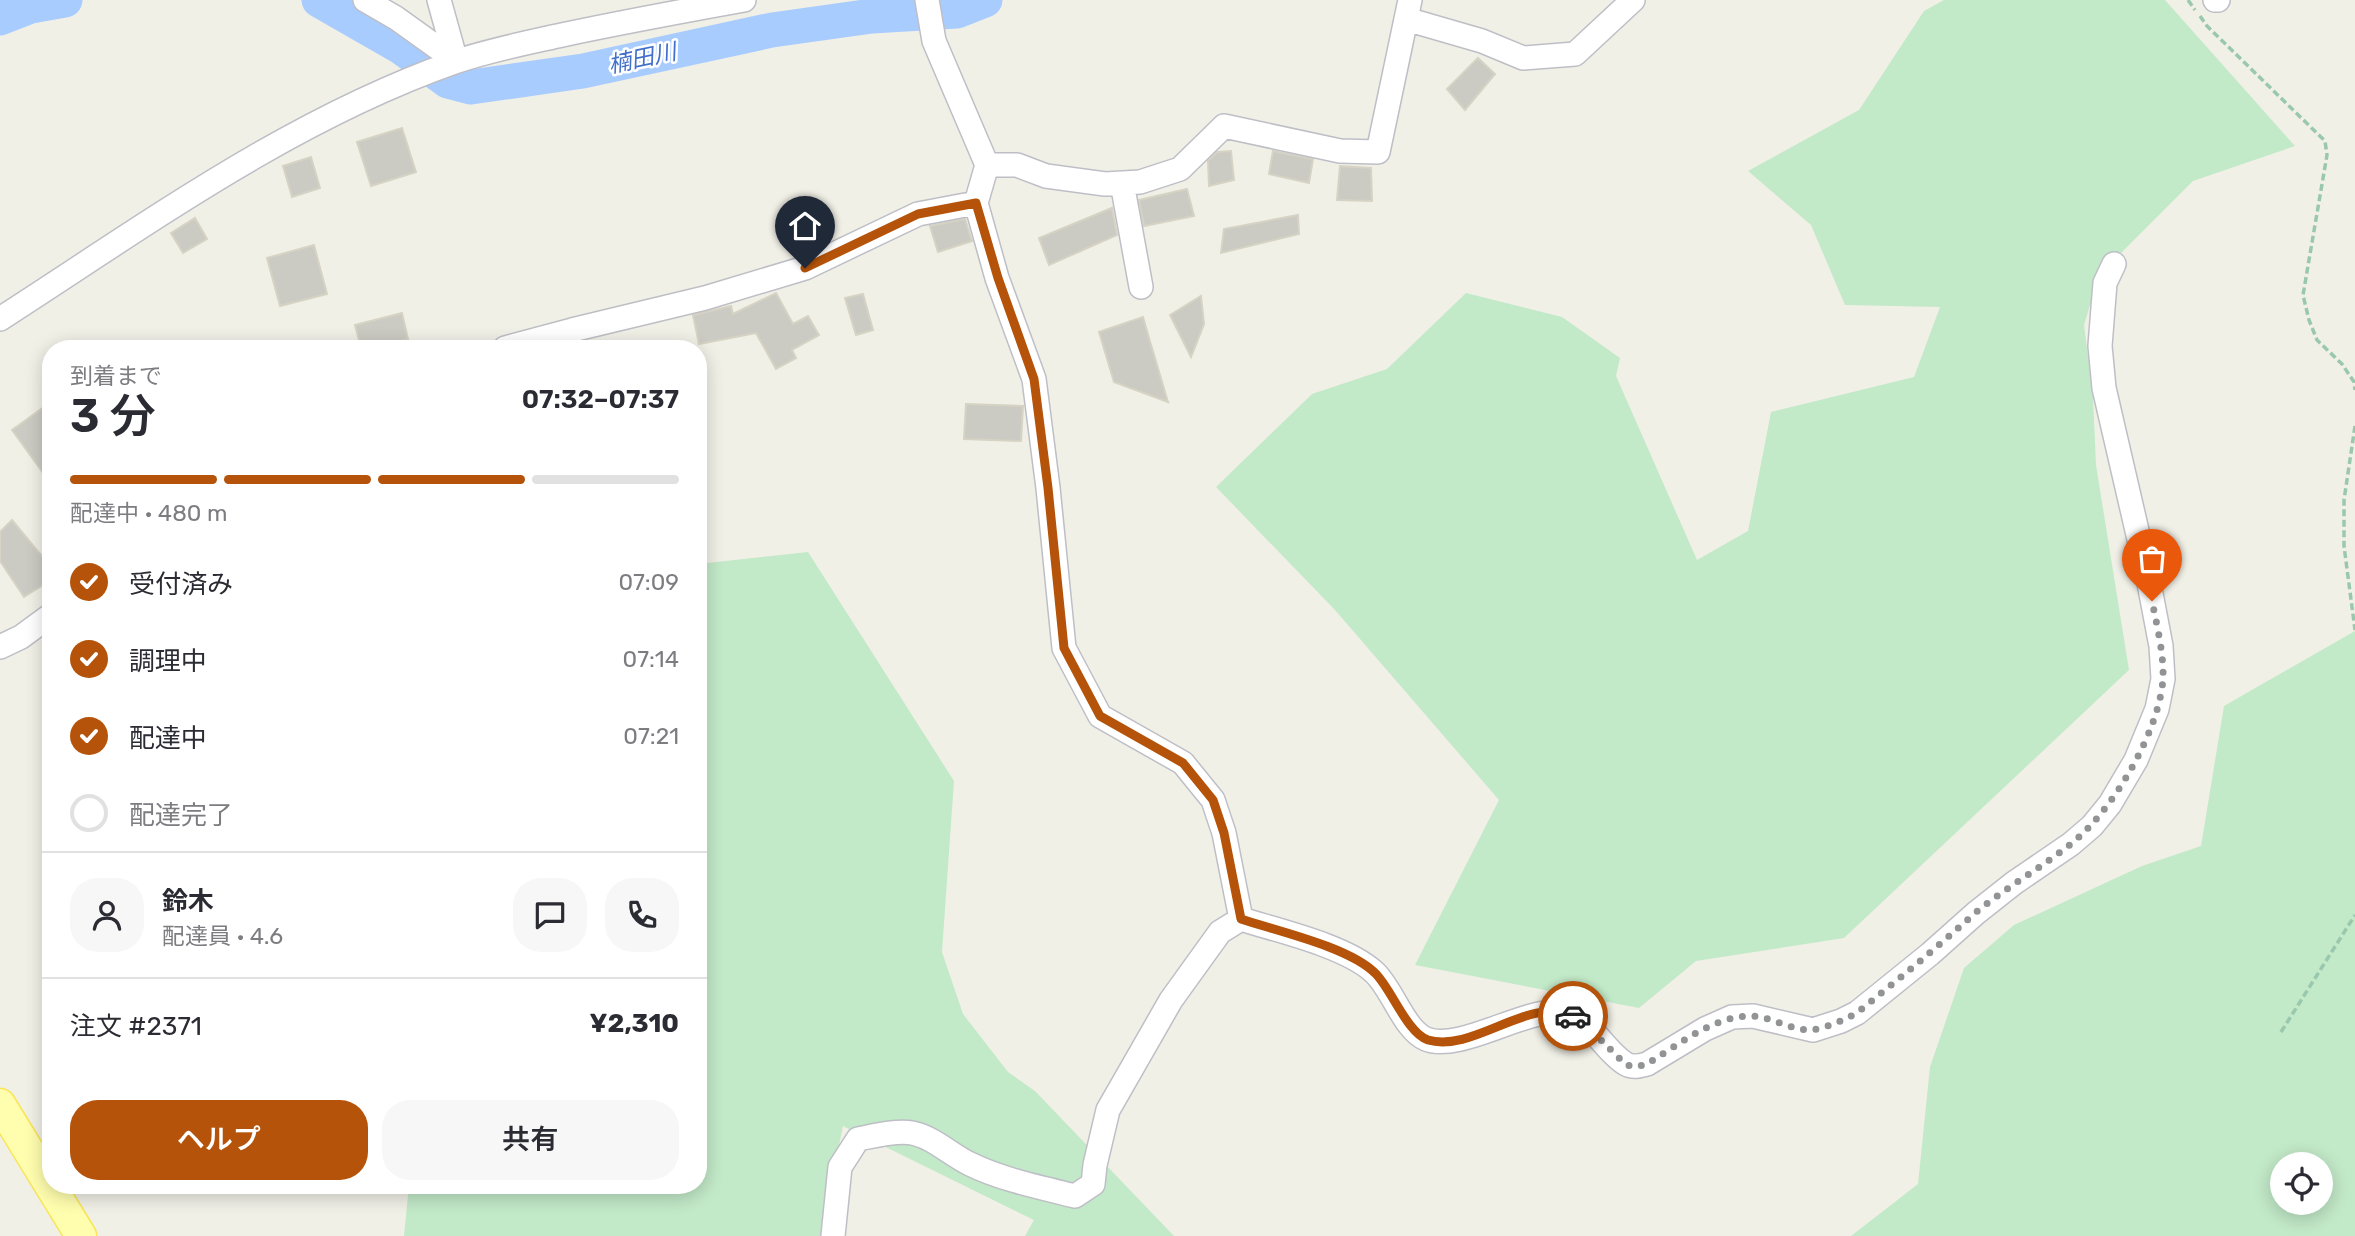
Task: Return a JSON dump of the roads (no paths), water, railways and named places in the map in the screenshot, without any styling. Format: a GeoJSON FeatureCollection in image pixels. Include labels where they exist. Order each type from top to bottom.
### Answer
{"type":"FeatureCollection","features":[{"type":"Feature","properties":{"kind":"main road"},"geometry":{"type":"LineString","coordinates":[[0,1104],[42,1172]]}},
{"type":"Feature","properties":{"kind":"main road"},"geometry":{"type":"LineString","coordinates":[[55,1194],[81,1236]]}},
{"type":"Feature","properties":{"kind":"street"},"geometry":{"type":"LineString","coordinates":[[365,0],[396,18],[456,61]]}},
{"type":"Feature","properties":{"kind":"street"},"geometry":{"type":"LineString","coordinates":[[439,0],[456,61]]}},
{"type":"Feature","properties":{"kind":"street"},"geometry":{"type":"LineString","coordinates":[[0,319],[259,153],[392,86],[456,61],[516,45],[744,0]]}},
{"type":"Feature","properties":{"kind":"street"},"geometry":{"type":"LineString","coordinates":[[927,0],[934,41],[987,165],[976,203],[998,278],[1034,379],[1064,648],[1100,716],[1183,763],[1213,800],[1224,833],[1241,919]]}},
{"type":"Feature","properties":{"kind":"street"},"geometry":{"type":"LineString","coordinates":[[987,165],[1017,165],[1046,176],[1105,184],[1140,182],[1180,169],[1224,126],[1340,151],[1378,152],[1408,9],[1523,58],[1575,54],[1633,0]]}},
{"type":"Feature","properties":{"kind":"street"},"geometry":{"type":"LineString","coordinates":[[1122,183],[1141,287]]}},
{"type":"Feature","properties":{"kind":"street"},"geometry":{"type":"LineString","coordinates":[[535,340],[705,298],[805,268],[918,214],[976,203]]}},
{"type":"Feature","properties":{"kind":"street"},"geometry":{"type":"LineString","coordinates":[[833,1236],[840,1167],[858,1139],[878,1135],[911,1132],[971,1165],[1034,1186],[1075,1196],[1093,1184],[1108,1111],[1171,1000],[1220,932],[1241,919],[1324,946],[1360,961],[1376,973],[1409,1023],[1425,1039],[1442,1042],[1460,1039],[1535,1014],[1557,1012],[1570,1014],[1582,1021],[1626,1065],[1636,1067],[1647,1064],[1704,1029],[1732,1017],[1754,1016],[1813,1030],[1857,1013],[1976,913],[2092,826],[2110,804],[2136,760],[2157,709],[2163,679],[2161,646],[2104,388],[2100,346],[2105,283],[2114,264]]}},
{"type":"Feature","properties":{"kind":"street"},"geometry":{"type":"LineString","coordinates":[[0,648],[42,622]]}},
{"type":"Feature","properties":{"kind":"waterway","name":"楠田川"},"geometry":{"type":"LineString","coordinates":[[0,18],[31,6],[65,0]]}},
{"type":"Feature","properties":{"kind":"waterway","name":"楠田川"},"geometry":{"type":"LineString","coordinates":[[319,0],[401,47],[448,81],[471,87],[583,71],[772,30],[872,16],[957,11],[985,0]]}}]}
